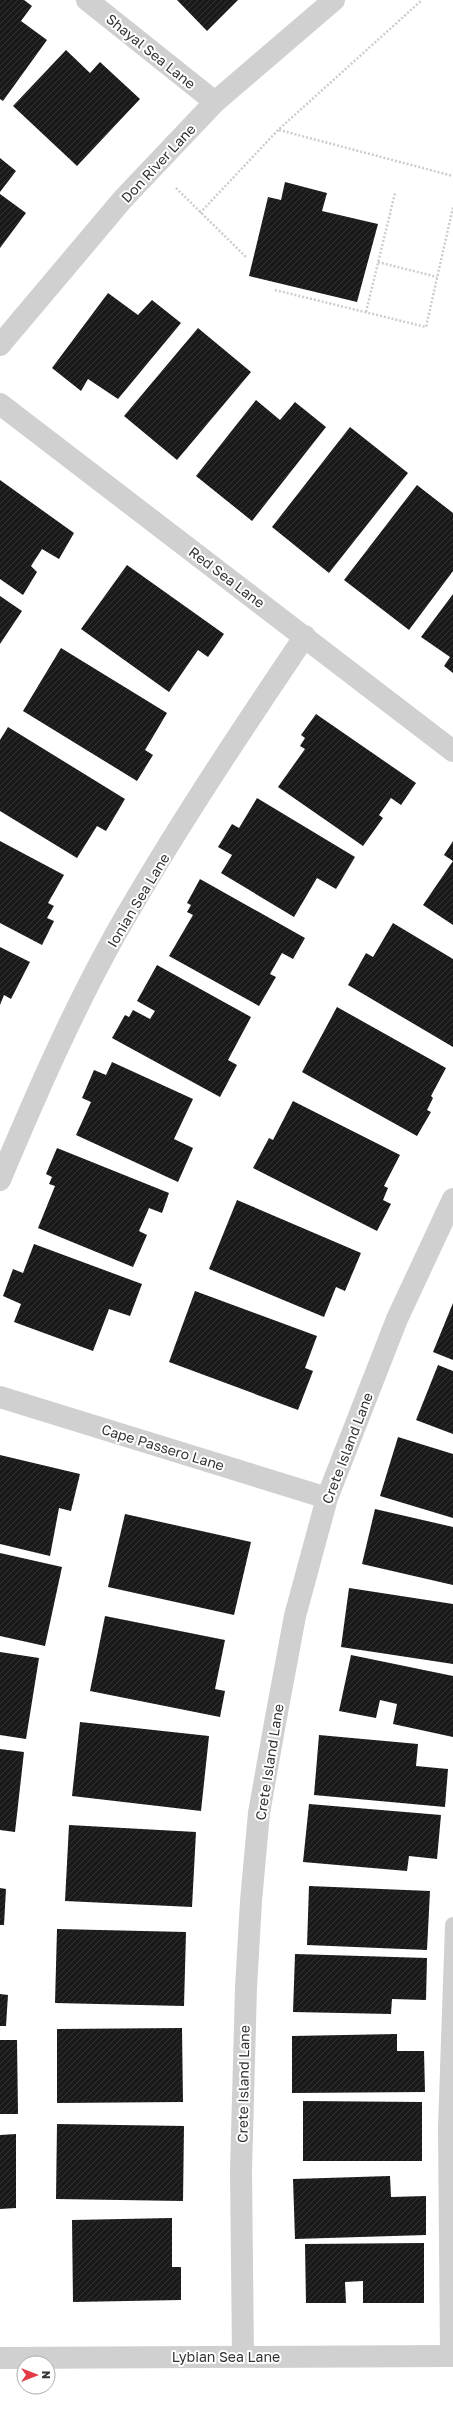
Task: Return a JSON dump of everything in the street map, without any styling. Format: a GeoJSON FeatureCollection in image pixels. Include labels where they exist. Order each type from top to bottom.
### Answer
{"type":"FeatureCollection","features":[{"type":"Feature","properties":{"kind":"street","name":"Shayal Sea Lane"},"geometry":{"type":"LineString","coordinates":[[86,0],[215,102]]}},
{"type":"Feature","properties":{"kind":"street","name":"Don River Lane"},"geometry":{"type":"LineString","coordinates":[[0,345],[123,199],[215,102],[334,0]]}},
{"type":"Feature","properties":{"kind":"street","name":"Red Sea Lane"},"geometry":{"type":"LineString","coordinates":[[0,404],[305,636],[453,751]]}},
{"type":"Feature","properties":{"kind":"street","name":"Ionian Sea Lane"},"geometry":{"type":"LineString","coordinates":[[0,1180],[41,1083],[115,936],[220,762],[305,636]]}},
{"type":"Feature","properties":{"kind":"street","name":"Crete Island Lane"},"geometry":{"type":"LineString","coordinates":[[243,2356],[241,2171],[246,1988],[252,1887],[259,1813],[274,1723],[295,1616],[327,1498],[397,1319],[453,1199]]}},
{"type":"Feature","properties":{"kind":"street","name":"Cape Passero Lane"},"geometry":{"type":"LineString","coordinates":[[0,1397],[327,1498]]}},
{"type":"Feature","properties":{"kind":"street","name":"Lybian Sea Lane"},"geometry":{"type":"LineString","coordinates":[[0,2358],[451,2356]]}},
{"type":"Feature","properties":{"kind":"lane"},"geometry":{"type":"LineString","coordinates":[[451,2356],[446,2126],[453,1925]]}},
{"type":"Feature","properties":{"kind":"path"},"geometry":{"type":"LineString","coordinates":[[200,212],[278,130],[422,0]]}},
{"type":"Feature","properties":{"kind":"path"},"geometry":{"type":"LineString","coordinates":[[278,130],[453,176]]}},
{"type":"Feature","properties":{"kind":"path"},"geometry":{"type":"LineString","coordinates":[[173,184],[247,258]]}},
{"type":"Feature","properties":{"kind":"path"},"geometry":{"type":"LineString","coordinates":[[366,312],[395,193]]}},
{"type":"Feature","properties":{"kind":"path"},"geometry":{"type":"LineString","coordinates":[[275,290],[426,327],[453,207]]}},
{"type":"Feature","properties":{"kind":"path"},"geometry":{"type":"LineString","coordinates":[[378,262],[437,277]]}},
{"type":"Feature","properties":{"kind":"building"},"geometry":{"type":"Polygon","coordinates":[[[0,0],[24,0],[32,6],[21,21],[47,40],[3,101],[0,99],[0,0]]]}},
{"type":"Feature","properties":{"kind":"building"},"geometry":{"type":"Polygon","coordinates":[[[177,0],[238,0],[207,31],[177,0]]]}},
{"type":"Feature","properties":{"kind":"building"},"geometry":{"type":"Polygon","coordinates":[[[66,50],[90,73],[100,62],[140,99],[77,166],[13,106],[66,50]]]}},
{"type":"Feature","properties":{"kind":"building"},"geometry":{"type":"Polygon","coordinates":[[[0,158],[16,171],[0,192],[0,158]]]}},
{"type":"Feature","properties":{"kind":"building"},"geometry":{"type":"Polygon","coordinates":[[[285,182],[327,193],[322,211],[378,224],[357,302],[249,276],[268,197],[281,200],[285,182]]]}},
{"type":"Feature","properties":{"kind":"building"},"geometry":{"type":"Polygon","coordinates":[[[0,194],[26,213],[0,248],[0,194]]]}},
{"type":"Feature","properties":{"kind":"building"},"geometry":{"type":"Polygon","coordinates":[[[108,293],[138,315],[152,300],[181,323],[118,399],[88,379],[81,391],[52,368],[108,293]]]}},
{"type":"Feature","properties":{"kind":"building"},"geometry":{"type":"Polygon","coordinates":[[[198,328],[251,372],[177,460],[124,416],[198,328]]]}},
{"type":"Feature","properties":{"kind":"building"},"geometry":{"type":"Polygon","coordinates":[[[256,400],[280,420],[295,402],[326,427],[252,521],[196,476],[256,400]]]}},
{"type":"Feature","properties":{"kind":"building"},"geometry":{"type":"Polygon","coordinates":[[[350,427],[408,473],[329,573],[272,527],[350,427]]]}},
{"type":"Feature","properties":{"kind":"building"},"geometry":{"type":"Polygon","coordinates":[[[0,480],[74,533],[59,559],[42,549],[31,566],[37,572],[23,595],[0,579],[0,480]]]}},
{"type":"Feature","properties":{"kind":"building"},"geometry":{"type":"Polygon","coordinates":[[[417,485],[453,513],[453,571],[409,630],[344,580],[417,485]]]}},
{"type":"Feature","properties":{"kind":"building"},"geometry":{"type":"Polygon","coordinates":[[[127,565],[224,634],[208,657],[198,650],[169,692],[81,629],[127,565]]]}},
{"type":"Feature","properties":{"kind":"building"},"geometry":{"type":"Polygon","coordinates":[[[453,594],[453,673],[444,666],[450,657],[421,637],[453,594]]]}},
{"type":"Feature","properties":{"kind":"building"},"geometry":{"type":"Polygon","coordinates":[[[0,596],[22,611],[0,644],[0,596]]]}},
{"type":"Feature","properties":{"kind":"building"},"geometry":{"type":"Polygon","coordinates":[[[61,648],[167,713],[145,750],[153,755],[137,781],[23,711],[61,648]]]}},
{"type":"Feature","properties":{"kind":"building"},"geometry":{"type":"Polygon","coordinates":[[[316,714],[416,783],[401,805],[391,798],[379,815],[383,818],[363,846],[278,787],[305,749],[300,746],[305,738],[301,735],[316,714]]]}},
{"type":"Feature","properties":{"kind":"building"},"geometry":{"type":"Polygon","coordinates":[[[8,727],[125,799],[106,831],[97,826],[77,858],[0,811],[0,740],[8,727]]]}},
{"type":"Feature","properties":{"kind":"building"},"geometry":{"type":"Polygon","coordinates":[[[257,798],[355,857],[336,889],[317,878],[294,917],[221,873],[232,855],[218,847],[232,824],[239,828],[257,798]]]}},
{"type":"Feature","properties":{"kind":"building"},"geometry":{"type":"Polygon","coordinates":[[[0,841],[64,875],[48,903],[54,906],[47,918],[54,921],[42,945],[0,923],[0,841]]]}},
{"type":"Feature","properties":{"kind":"building"},"geometry":{"type":"Polygon","coordinates":[[[453,841],[453,861],[444,855],[453,841]]]}},
{"type":"Feature","properties":{"kind":"building"},"geometry":{"type":"Polygon","coordinates":[[[453,861],[453,925],[423,905],[453,861]]]}},
{"type":"Feature","properties":{"kind":"building"},"geometry":{"type":"Polygon","coordinates":[[[200,879],[305,938],[293,959],[282,953],[270,974],[276,977],[259,1006],[169,956],[193,915],[187,912],[191,905],[187,903],[200,879]]]}},
{"type":"Feature","properties":{"kind":"building"},"geometry":{"type":"Polygon","coordinates":[[[393,923],[453,959],[453,1047],[348,985],[366,953],[373,957],[393,923]]]}},
{"type":"Feature","properties":{"kind":"building"},"geometry":{"type":"Polygon","coordinates":[[[0,947],[30,962],[11,999],[4,995],[0,1005],[0,947]]]}},
{"type":"Feature","properties":{"kind":"building"},"geometry":{"type":"Polygon","coordinates":[[[157,965],[251,1017],[228,1060],[237,1065],[220,1097],[112,1038],[125,1015],[129,1017],[133,1010],[150,1019],[155,1011],[137,1001],[157,965]]]}},
{"type":"Feature","properties":{"kind":"building"},"geometry":{"type":"Polygon","coordinates":[[[337,1007],[446,1068],[431,1096],[433,1098],[427,1110],[431,1112],[417,1136],[302,1072],[337,1007]]]}},
{"type":"Feature","properties":{"kind":"building"},"geometry":{"type":"Polygon","coordinates":[[[112,1062],[193,1099],[174,1139],[193,1148],[178,1182],[76,1135],[91,1102],[82,1098],[94,1070],[106,1075],[112,1062]]]}},
{"type":"Feature","properties":{"kind":"building"},"geometry":{"type":"Polygon","coordinates":[[[293,1101],[400,1155],[384,1186],[388,1188],[383,1200],[391,1204],[377,1231],[253,1168],[269,1138],[273,1140],[293,1101]]]}},
{"type":"Feature","properties":{"kind":"building"},"geometry":{"type":"Polygon","coordinates":[[[57,1148],[169,1193],[162,1213],[149,1208],[139,1231],[147,1235],[133,1267],[38,1228],[55,1186],[49,1184],[52,1177],[46,1174],[57,1148]]]}},
{"type":"Feature","properties":{"kind":"building"},"geometry":{"type":"Polygon","coordinates":[[[237,1200],[361,1253],[345,1291],[336,1287],[324,1317],[209,1269],[237,1200]]]}},
{"type":"Feature","properties":{"kind":"building"},"geometry":{"type":"Polygon","coordinates":[[[34,1244],[142,1284],[130,1316],[109,1309],[93,1351],[14,1322],[21,1304],[3,1296],[13,1269],[23,1273],[34,1244]]]}},
{"type":"Feature","properties":{"kind":"building"},"geometry":{"type":"Polygon","coordinates":[[[195,1291],[317,1336],[305,1368],[313,1371],[298,1410],[169,1362],[195,1291]]]}},
{"type":"Feature","properties":{"kind":"building"},"geometry":{"type":"Polygon","coordinates":[[[453,1303],[453,1360],[433,1352],[453,1303]]]}},
{"type":"Feature","properties":{"kind":"building"},"geometry":{"type":"Polygon","coordinates":[[[438,1365],[453,1371],[453,1434],[416,1420],[438,1365]]]}},
{"type":"Feature","properties":{"kind":"building"},"geometry":{"type":"Polygon","coordinates":[[[398,1437],[453,1454],[453,1518],[380,1496],[398,1437]]]}},
{"type":"Feature","properties":{"kind":"building"},"geometry":{"type":"Polygon","coordinates":[[[0,1455],[80,1474],[71,1511],[59,1508],[50,1556],[0,1544],[0,1455]]]}},
{"type":"Feature","properties":{"kind":"building"},"geometry":{"type":"Polygon","coordinates":[[[375,1509],[453,1527],[453,1585],[362,1564],[375,1509]]]}},
{"type":"Feature","properties":{"kind":"building"},"geometry":{"type":"Polygon","coordinates":[[[125,1514],[251,1542],[234,1615],[108,1587],[125,1514]]]}},
{"type":"Feature","properties":{"kind":"building"},"geometry":{"type":"Polygon","coordinates":[[[0,1553],[62,1567],[45,1646],[0,1636],[0,1553]]]}},
{"type":"Feature","properties":{"kind":"building"},"geometry":{"type":"Polygon","coordinates":[[[349,1588],[453,1604],[453,1664],[341,1647],[349,1588]]]}},
{"type":"Feature","properties":{"kind":"building"},"geometry":{"type":"Polygon","coordinates":[[[105,1616],[225,1640],[215,1689],[225,1691],[220,1717],[90,1691],[105,1616]]]}},
{"type":"Feature","properties":{"kind":"building"},"geometry":{"type":"Polygon","coordinates":[[[0,1652],[39,1658],[26,1739],[0,1735],[0,1652]]]}},
{"type":"Feature","properties":{"kind":"building"},"geometry":{"type":"Polygon","coordinates":[[[351,1655],[453,1676],[453,1737],[393,1724],[397,1704],[380,1700],[376,1718],[339,1711],[351,1655]]]}},
{"type":"Feature","properties":{"kind":"building"},"geometry":{"type":"Polygon","coordinates":[[[80,1722],[209,1736],[201,1811],[72,1796],[80,1722]]]}},
{"type":"Feature","properties":{"kind":"building"},"geometry":{"type":"Polygon","coordinates":[[[319,1735],[418,1744],[416,1766],[448,1769],[445,1807],[314,1795],[319,1735]]]}},
{"type":"Feature","properties":{"kind":"building"},"geometry":{"type":"Polygon","coordinates":[[[0,1749],[24,1752],[15,1832],[0,1830],[0,1749]]]}},
{"type":"Feature","properties":{"kind":"building"},"geometry":{"type":"Polygon","coordinates":[[[309,1804],[441,1815],[437,1859],[409,1856],[407,1871],[303,1862],[309,1804]]]}},
{"type":"Feature","properties":{"kind":"building"},"geometry":{"type":"Polygon","coordinates":[[[69,1825],[196,1832],[192,1907],[65,1901],[69,1825]]]}},
{"type":"Feature","properties":{"kind":"building"},"geometry":{"type":"Polygon","coordinates":[[[309,1886],[430,1891],[427,1950],[307,1945],[309,1886]]]}},
{"type":"Feature","properties":{"kind":"building"},"geometry":{"type":"Polygon","coordinates":[[[0,1888],[6,1889],[4,1925],[0,1925],[0,1888]]]}},
{"type":"Feature","properties":{"kind":"building"},"geometry":{"type":"Polygon","coordinates":[[[57,1929],[186,1932],[184,2006],[55,2003],[57,1929]]]}},
{"type":"Feature","properties":{"kind":"building"},"geometry":{"type":"Polygon","coordinates":[[[295,1954],[427,1958],[426,2000],[392,1999],[391,2014],[293,2012],[295,1954]]]}},
{"type":"Feature","properties":{"kind":"building"},"geometry":{"type":"Polygon","coordinates":[[[0,1994],[8,1995],[6,2026],[0,2026],[0,1994]]]}},
{"type":"Feature","properties":{"kind":"building"},"geometry":{"type":"Polygon","coordinates":[[[182,2028],[183,2102],[57,2103],[57,2029],[182,2028]]]}},
{"type":"Feature","properties":{"kind":"building"},"geometry":{"type":"Polygon","coordinates":[[[397,2034],[397,2051],[424,2051],[425,2092],[292,2093],[292,2036],[397,2034]]]}},
{"type":"Feature","properties":{"kind":"building"},"geometry":{"type":"Polygon","coordinates":[[[0,2040],[17,2040],[18,2114],[0,2114],[0,2040]]]}},
{"type":"Feature","properties":{"kind":"building"},"geometry":{"type":"Polygon","coordinates":[[[303,2101],[422,2102],[422,2161],[303,2161],[303,2101]]]}},
{"type":"Feature","properties":{"kind":"building"},"geometry":{"type":"Polygon","coordinates":[[[57,2124],[184,2126],[183,2201],[56,2199],[57,2124]]]}},
{"type":"Feature","properties":{"kind":"building"},"geometry":{"type":"Polygon","coordinates":[[[16,2134],[16,2208],[0,2209],[0,2135],[16,2134]]]}},
{"type":"Feature","properties":{"kind":"building"},"geometry":{"type":"Polygon","coordinates":[[[390,2176],[391,2197],[426,2196],[426,2235],[295,2239],[293,2179],[390,2176]]]}},
{"type":"Feature","properties":{"kind":"building"},"geometry":{"type":"Polygon","coordinates":[[[172,2218],[172,2267],[181,2267],[181,2300],[73,2302],[72,2220],[172,2218]]]}},
{"type":"Feature","properties":{"kind":"building"},"geometry":{"type":"Polygon","coordinates":[[[424,2243],[424,2303],[363,2303],[363,2281],[345,2282],[346,2303],[306,2303],[305,2244],[424,2243]]]}}]}
